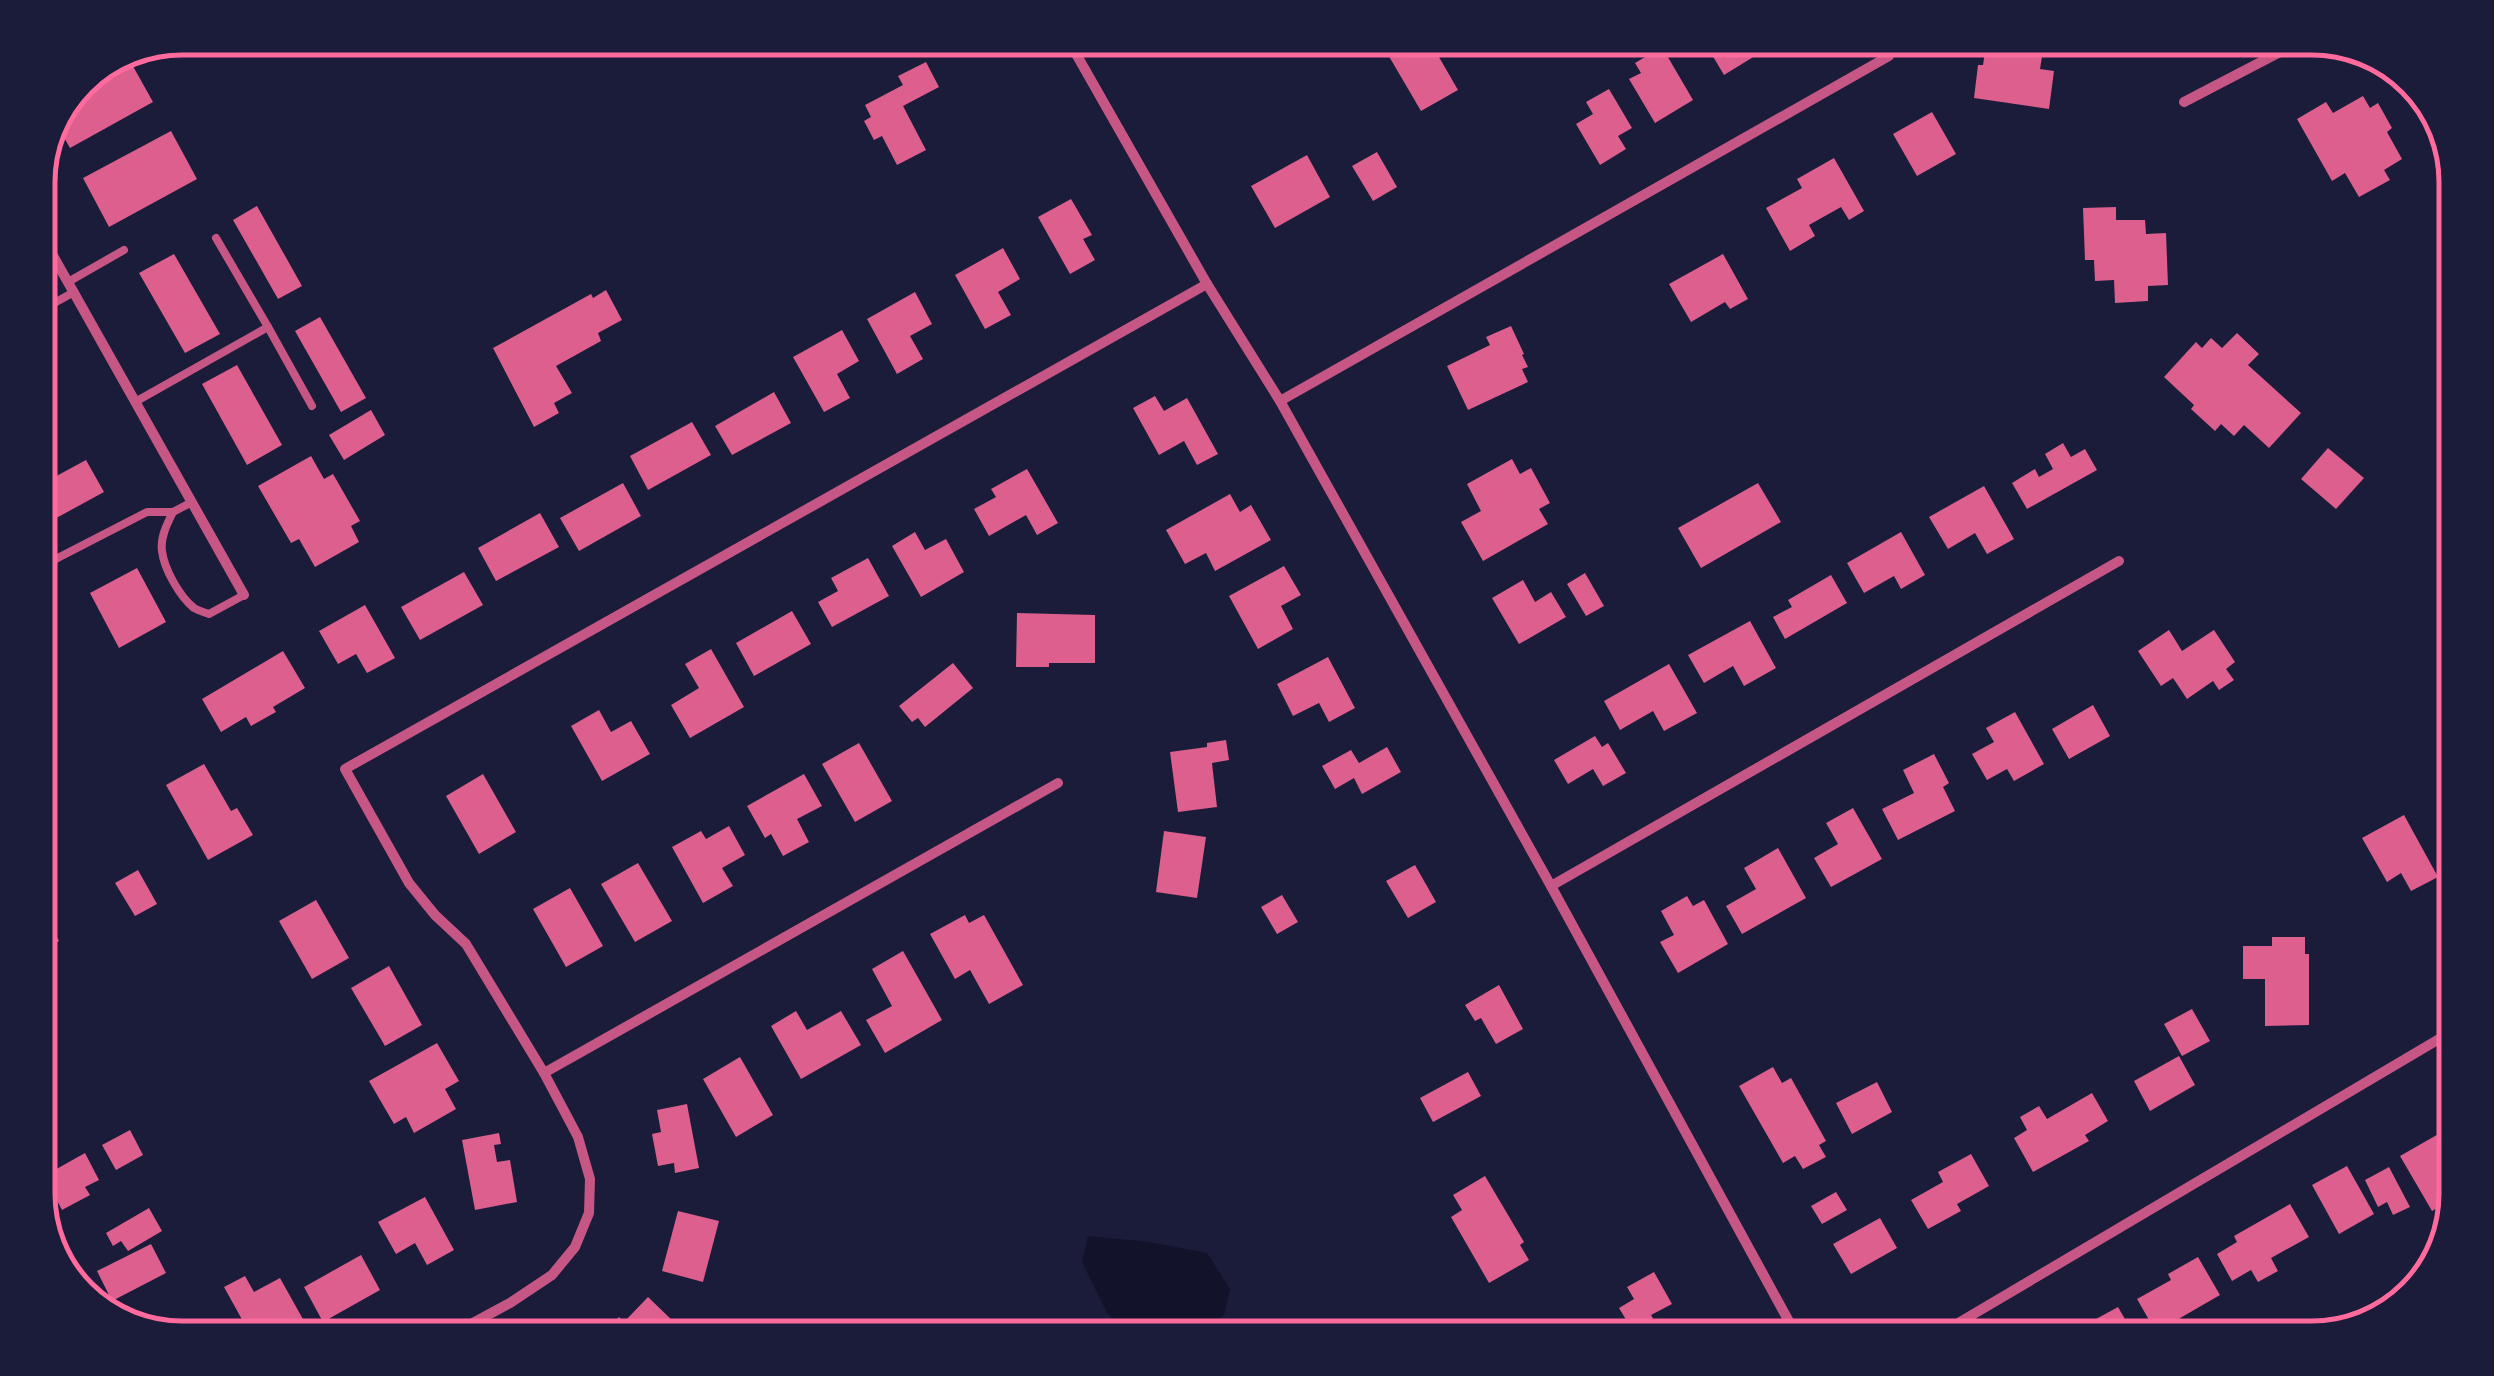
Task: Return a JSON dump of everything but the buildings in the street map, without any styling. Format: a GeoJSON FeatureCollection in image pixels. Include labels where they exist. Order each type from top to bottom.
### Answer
{"type":"FeatureCollection","features":[{"type":"Feature","properties":{"kind":"street"},"geometry":{"type":"LineString","coordinates":[[1077,55],[1207,284],[1280,401],[1552,886],[1789,1321]]}},
{"type":"Feature","properties":{"kind":"street"},"geometry":{"type":"LineString","coordinates":[[2184,102],[2274,55]]}},
{"type":"Feature","properties":{"kind":"street"},"geometry":{"type":"LineString","coordinates":[[1280,401],[1889,56]]}},
{"type":"Feature","properties":{"kind":"street"},"geometry":{"type":"LineString","coordinates":[[55,259],[244,594]]}},
{"type":"Feature","properties":{"kind":"street"},"geometry":{"type":"LineString","coordinates":[[476,1321],[552,1275],[576,1248],[589,1212],[590,1179],[578,1137],[544,1072],[466,944],[434,915],[409,883],[344,770],[1207,284]]}},
{"type":"Feature","properties":{"kind":"street"},"geometry":{"type":"LineString","coordinates":[[1552,886],[2119,562]]}},
{"type":"Feature","properties":{"kind":"street"},"geometry":{"type":"LineString","coordinates":[[544,1072],[1058,783]]}},
{"type":"Feature","properties":{"kind":"street"},"geometry":{"type":"LineString","coordinates":[[1962,1321],[2439,1040]]}},
{"type":"Feature","properties":{"kind":"lane"},"geometry":{"type":"LineString","coordinates":[[216,238],[312,406]]}},
{"type":"Feature","properties":{"kind":"lane"},"geometry":{"type":"LineString","coordinates":[[55,299],[124,250]]}},
{"type":"Feature","properties":{"kind":"lane"},"geometry":{"type":"LineString","coordinates":[[135,402],[268,327]]}},
{"type":"Feature","properties":{"kind":"lane"},"geometry":{"type":"LineString","coordinates":[[55,559],[147,512],[173,512],[192,502]]}},
{"type":"Feature","properties":{"kind":"lane"},"geometry":{"type":"LineString","coordinates":[[173,512],[161,550],[188,600],[196,609],[209,614],[244,594]]}},
{"type":"Feature","properties":{"kind":"shaded area"},"geometry":{"type":"Polygon","coordinates":[[[1088,1236],[1207,1253],[1230,1289],[1224,1315],[1216,1321],[1115,1321],[1107,1313],[1082,1262],[1088,1236]]]}}]}
